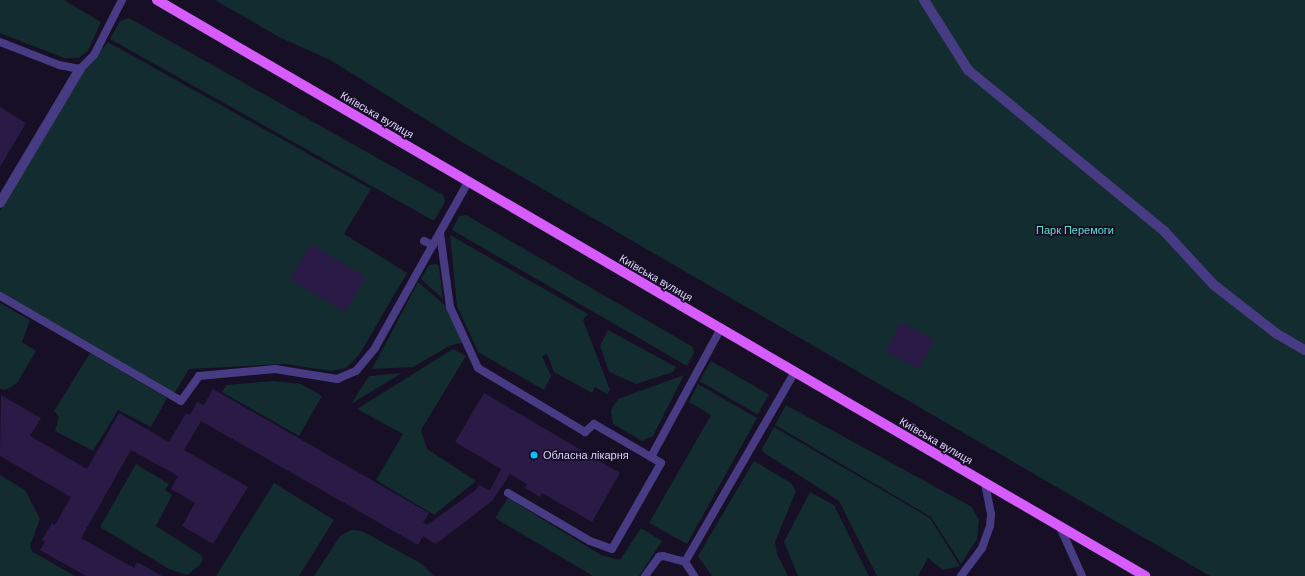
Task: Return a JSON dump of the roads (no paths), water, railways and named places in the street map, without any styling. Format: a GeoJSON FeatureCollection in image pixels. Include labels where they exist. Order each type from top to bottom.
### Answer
{"type":"FeatureCollection","features":[{"type":"Feature","properties":{"kind":"main road","name":"Київська вулиця"},"geometry":{"type":"LineString","coordinates":[[157,0],[720,330],[1145,576]]}},
{"type":"Feature","properties":{"kind":"street"},"geometry":{"type":"LineString","coordinates":[[924,0],[968,70],[1164,231],[1214,285],[1277,334],[1305,350]]}},
{"type":"Feature","properties":{"kind":"street"},"geometry":{"type":"LineString","coordinates":[[0,203],[80,69]]}},
{"type":"Feature","properties":{"kind":"lane"},"geometry":{"type":"LineString","coordinates":[[0,42],[59,65],[80,69],[94,55],[122,0]]}},
{"type":"Feature","properties":{"kind":"lane"},"geometry":{"type":"LineString","coordinates":[[0,296],[181,401],[199,376],[275,370],[338,379],[351,375],[362,366],[375,348],[468,182]]}},
{"type":"Feature","properties":{"kind":"lane"},"geometry":{"type":"LineString","coordinates":[[440,233],[450,307],[478,368],[585,432],[594,424],[661,463],[612,549],[590,541],[508,493]]}},
{"type":"Feature","properties":{"kind":"lane"},"geometry":{"type":"LineString","coordinates":[[424,241],[433,245]]}},
{"type":"Feature","properties":{"kind":"lane"},"geometry":{"type":"LineString","coordinates":[[651,457],[720,330]]}},
{"type":"Feature","properties":{"kind":"lane"},"geometry":{"type":"LineString","coordinates":[[685,562],[794,373]]}},
{"type":"Feature","properties":{"kind":"lane"},"geometry":{"type":"LineString","coordinates":[[960,576],[982,548],[990,526],[991,514],[985,484]]}},
{"type":"Feature","properties":{"kind":"lane"},"geometry":{"type":"LineString","coordinates":[[1060,527],[1082,576]]}},
{"type":"Feature","properties":{"kind":"lane"},"geometry":{"type":"LineString","coordinates":[[645,576],[659,556],[670,556],[685,562],[694,576]]}},
{"type":"Feature","properties":{"kind":"place","name":"Обласна лікарня"},"geometry":{"type":"Point","coordinates":[534,455]}},
{"type":"Feature","properties":{"kind":"park label","name":"Парк Перемоги"},"geometry":{"type":"Point","coordinates":[1075,230]}}]}
